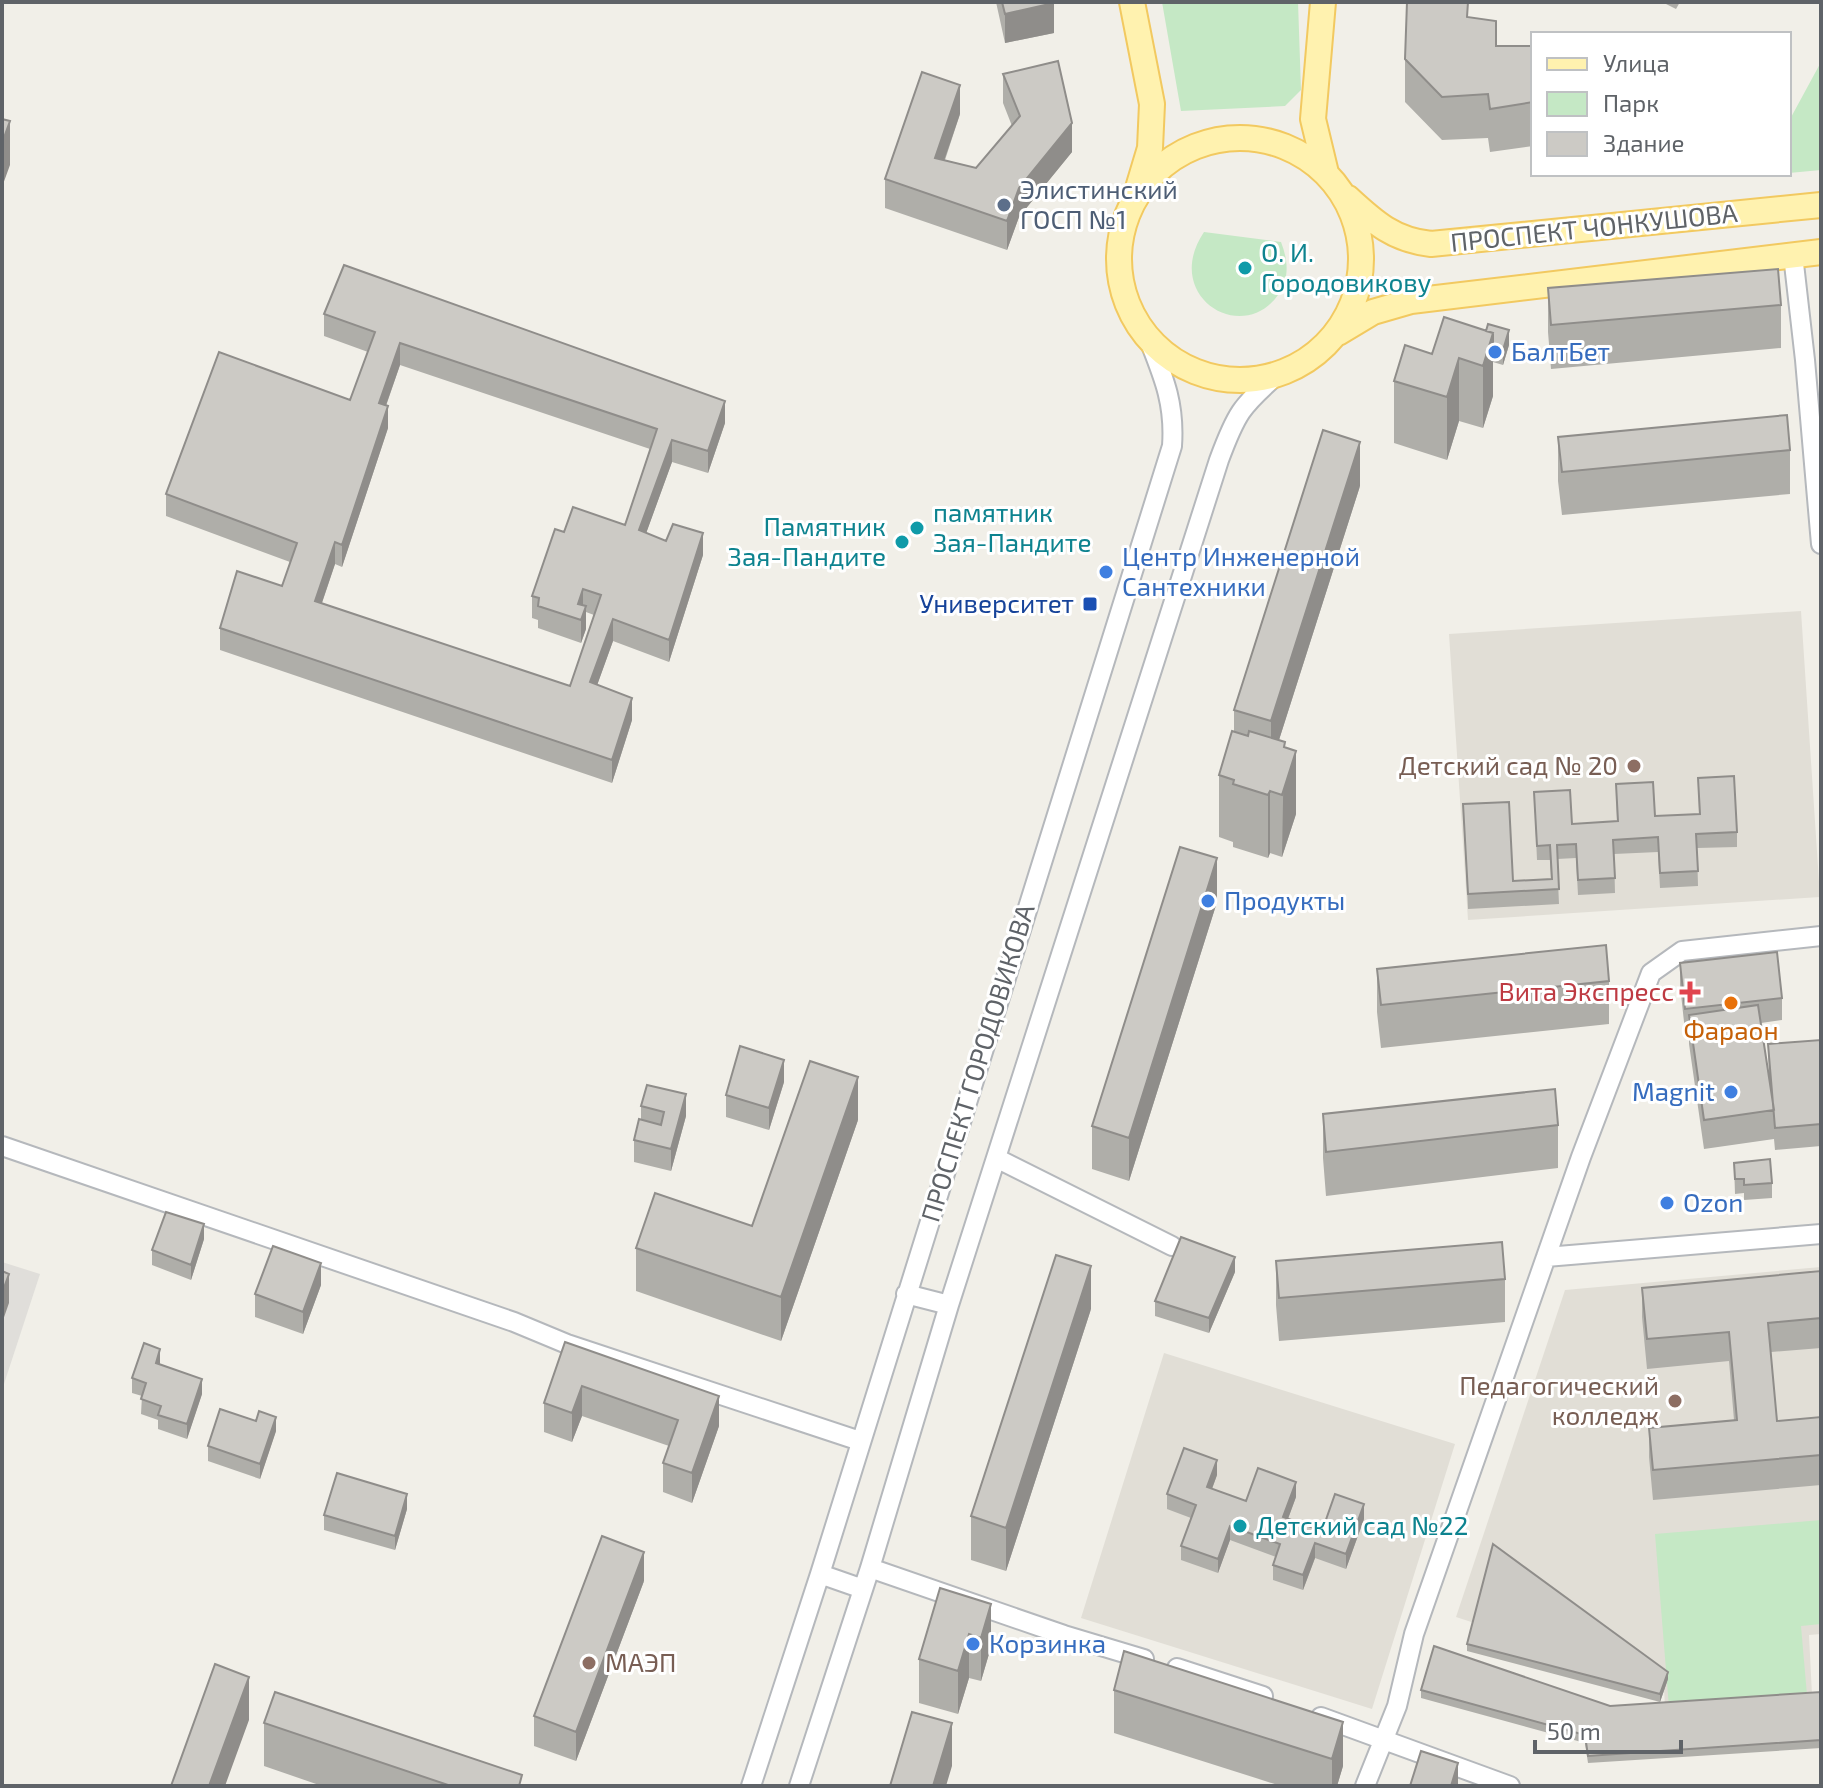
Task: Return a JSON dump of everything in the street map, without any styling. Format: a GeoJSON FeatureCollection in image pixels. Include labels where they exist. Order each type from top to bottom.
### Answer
{"type":"FeatureCollection","features":[{"type":"Feature","properties":{"kind":"main road"},"geometry":{"type":"LineString","coordinates":[[1132,2],[1152,104],[1150,148],[1121,234],[1120,276],[1130,310],[1149,340],[1176,362],[1209,376],[1244,380],[1278,374],[1310,358],[1336,334],[1353,303],[1362,269],[1359,234],[1347,201],[1331,180],[1298,152],[1264,140],[1229,138],[1195,146],[1164,164],[1136,195]]}},
{"type":"Feature","properties":{"kind":"main road"},"geometry":{"type":"LineString","coordinates":[[1323,2],[1313,119],[1331,180]]}},
{"type":"Feature","properties":{"kind":"main road","name":"ПРОСПЕКТ ЧОНКУШОВА"},"geometry":{"type":"LineString","coordinates":[[1331,180],[1371,219],[1396,236],[1409,242],[1431,244],[1821,205]]}},
{"type":"Feature","properties":{"kind":"main road","name":"ПРОСПЕКТ ЧОНКУШОВА"},"geometry":{"type":"LineString","coordinates":[[1336,334],[1373,312],[1411,301],[1821,252]]}},
{"type":"Feature","properties":{"kind":"street"},"geometry":{"type":"LineString","coordinates":[[1793,255],[1821,544]]}},
{"type":"Feature","properties":{"kind":"street","name":"ПРОСПЕКТ ГОРОДОВИКОВА"},"geometry":{"type":"LineString","coordinates":[[751,1786],[1172,446],[1174,420],[1166,382],[1149,340]]}},
{"type":"Feature","properties":{"kind":"street","name":"ПРОСПЕКТ ГОРОДОВИКОВА"},"geometry":{"type":"LineString","coordinates":[[799,1786],[1219,460],[1233,422],[1246,401],[1278,374]]}},
{"type":"Feature","properties":{"kind":"street"},"geometry":{"type":"LineString","coordinates":[[1365,1786],[1397,1706],[1414,1634],[1581,1157],[1651,973],[1682,951],[1821,936]]}},
{"type":"Feature","properties":{"kind":"street"},"geometry":{"type":"LineString","coordinates":[[2,1146],[514,1322],[558,1341],[860,1441]]}},
{"type":"Feature","properties":{"kind":"street"},"geometry":{"type":"LineString","coordinates":[[996,1158],[1172,1246]]}},
{"type":"Feature","properties":{"kind":"street"},"geometry":{"type":"LineString","coordinates":[[1546,1257],[1821,1234]]}},
{"type":"Feature","properties":{"kind":"street"},"geometry":{"type":"LineString","coordinates":[[906,1294],[949,1305]]}},
{"type":"Feature","properties":{"kind":"street"},"geometry":{"type":"LineString","coordinates":[[870,1568],[1064,1635],[1291,1706],[1510,1786]]}},
{"type":"Feature","properties":{"kind":"street"},"geometry":{"type":"LineString","coordinates":[[820,1574],[863,1589]]}},
{"type":"Feature","properties":{"kind":"shaded area","name":"Детский сад № 20"},"geometry":{"type":"Polygon","coordinates":[[[1801,611],[1820,897],[1468,920],[1449,634],[1801,611]]]}},
{"type":"Feature","properties":{"kind":"shaded area"},"geometry":{"type":"Polygon","coordinates":[[[2,1262],[40,1274],[2,1390],[2,1262]]]}},
{"type":"Feature","properties":{"kind":"shaded area","name":"Педагогический колледж"},"geometry":{"type":"Polygon","coordinates":[[[1821,1267],[1821,1634],[1809,1635],[1812,1695],[1665,1706],[1663,1672],[1499,1631],[1456,1617],[1565,1290],[1821,1267]]]}},
{"type":"Feature","properties":{"kind":"shaded area"},"geometry":{"type":"Polygon","coordinates":[[[1164,1353],[1455,1444],[1372,1709],[1081,1618],[1164,1353]]]}},
{"type":"Feature","properties":{"kind":"green space"},"geometry":{"type":"Polygon","coordinates":[[[1162,2],[1298,2],[1301,90],[1285,106],[1181,111],[1162,2]]]}},
{"type":"Feature","properties":{"kind":"green space"},"geometry":{"type":"Polygon","coordinates":[[[1821,62],[1821,170],[1791,173],[1791,117],[1821,62]]]}},
{"type":"Feature","properties":{"kind":"green space"},"geometry":{"type":"Polygon","coordinates":[[[1204,232],[1281,242],[1286,262],[1285,282],[1278,295],[1263,310],[1245,316],[1227,314],[1211,307],[1199,294],[1192,276],[1193,255],[1204,232]]]}},
{"type":"Feature","properties":{"kind":"green space"},"geometry":{"type":"Polygon","coordinates":[[[1821,1520],[1821,1624],[1801,1626],[1807,1695],[1669,1707],[1655,1534],[1821,1520]]]}},
{"type":"Feature","properties":{"kind":"building"},"geometry":{"type":"Polygon","coordinates":[[[1002,2],[1054,2],[1054,3],[1005,14],[1002,2]]]}},
{"type":"Feature","properties":{"kind":"building"},"geometry":{"type":"Polygon","coordinates":[[[1407,2],[1468,2],[1467,17],[1496,21],[1496,46],[1531,46],[1531,102],[1490,109],[1488,94],[1442,97],[1405,59],[1407,2]]]}},
{"type":"Feature","properties":{"kind":"building"},"geometry":{"type":"Polygon","coordinates":[[[1058,61],[1072,123],[1019,188],[1007,221],[885,179],[922,72],[960,85],[935,158],[976,168],[1020,116],[1003,74],[1058,61]]]}},
{"type":"Feature","properties":{"kind":"building"},"geometry":{"type":"Polygon","coordinates":[[[2,119],[10,121],[2,143],[2,119]]]}},
{"type":"Feature","properties":{"kind":"building"},"geometry":{"type":"Polygon","coordinates":[[[344,265],[725,401],[708,451],[672,440],[639,530],[666,541],[673,524],[703,533],[669,640],[613,619],[590,682],[632,698],[612,760],[220,628],[237,571],[282,586],[297,543],[166,494],[219,352],[350,400],[375,332],[324,314],[344,265]],[[400,343],[379,403],[388,406],[342,545],[335,542],[315,601],[570,686],[601,595],[583,589],[578,604],[586,606],[581,620],[538,606],[539,598],[532,596],[555,529],[564,532],[573,507],[625,525],[657,429],[400,343]]]}},
{"type":"Feature","properties":{"kind":"building"},"geometry":{"type":"Polygon","coordinates":[[[1778,269],[1781,305],[1551,325],[1548,288],[1778,269]]]}},
{"type":"Feature","properties":{"kind":"building"},"geometry":{"type":"Polygon","coordinates":[[[1444,317],[1493,333],[1483,366],[1459,358],[1447,397],[1394,381],[1405,345],[1432,354],[1444,317]]]}},
{"type":"Feature","properties":{"kind":"building"},"geometry":{"type":"Polygon","coordinates":[[[1488,324],[1509,330],[1503,350],[1493,347],[1493,333],[1486,331],[1488,324]]]}},
{"type":"Feature","properties":{"kind":"building"},"geometry":{"type":"Polygon","coordinates":[[[1787,415],[1790,450],[1562,472],[1558,437],[1787,415]]]}},
{"type":"Feature","properties":{"kind":"building"},"geometry":{"type":"Polygon","coordinates":[[[1323,430],[1360,442],[1271,721],[1234,710],[1323,430]]]}},
{"type":"Feature","properties":{"kind":"building"},"geometry":{"type":"Polygon","coordinates":[[[1232,731],[1248,736],[1249,731],[1285,742],[1284,747],[1296,751],[1282,795],[1270,791],[1268,795],[1233,784],[1234,780],[1219,775],[1232,731]]]}},
{"type":"Feature","properties":{"kind":"building","name":"Детский сад № 20"},"geometry":{"type":"Polygon","coordinates":[[[1734,776],[1737,832],[1696,834],[1698,871],[1660,873],[1658,837],[1613,840],[1615,878],[1578,880],[1576,844],[1557,845],[1559,889],[1468,894],[1463,804],[1509,802],[1513,881],[1552,879],[1550,845],[1537,846],[1534,792],[1570,790],[1572,824],[1618,821],[1616,784],[1653,782],[1655,816],[1700,814],[1698,778],[1734,776]]]}},
{"type":"Feature","properties":{"kind":"building"},"geometry":{"type":"Polygon","coordinates":[[[1180,847],[1217,858],[1129,1138],[1092,1126],[1180,847]]]}},
{"type":"Feature","properties":{"kind":"building"},"geometry":{"type":"Polygon","coordinates":[[[1606,945],[1609,981],[1381,1005],[1377,969],[1606,945]]]}},
{"type":"Feature","properties":{"kind":"building"},"geometry":{"type":"Polygon","coordinates":[[[1777,952],[1782,998],[1685,1009],[1680,963],[1777,952]]]}},
{"type":"Feature","properties":{"kind":"building","name":"Magnit"},"geometry":{"type":"Polygon","coordinates":[[[1758,1005],[1774,1110],[1704,1120],[1689,1015],[1758,1005]]]}},
{"type":"Feature","properties":{"kind":"building"},"geometry":{"type":"Polygon","coordinates":[[[1821,1040],[1821,1124],[1775,1128],[1768,1044],[1821,1040]]]}},
{"type":"Feature","properties":{"kind":"building"},"geometry":{"type":"Polygon","coordinates":[[[740,1046],[784,1060],[769,1108],[726,1095],[740,1046]]]}},
{"type":"Feature","properties":{"kind":"building"},"geometry":{"type":"Polygon","coordinates":[[[810,1061],[858,1077],[781,1297],[636,1248],[655,1193],[752,1226],[810,1061]]]}},
{"type":"Feature","properties":{"kind":"building"},"geometry":{"type":"Polygon","coordinates":[[[647,1085],[686,1094],[671,1149],[634,1140],[639,1119],[661,1125],[664,1112],[641,1106],[647,1085]]]}},
{"type":"Feature","properties":{"kind":"building"},"geometry":{"type":"Polygon","coordinates":[[[1555,1089],[1558,1125],[1326,1152],[1323,1114],[1555,1089]]]}},
{"type":"Feature","properties":{"kind":"building"},"geometry":{"type":"Polygon","coordinates":[[[1770,1159],[1772,1183],[1744,1185],[1744,1179],[1735,1179],[1734,1163],[1770,1159]]]}},
{"type":"Feature","properties":{"kind":"building"},"geometry":{"type":"Polygon","coordinates":[[[166,1212],[204,1224],[191,1265],[152,1250],[166,1212]]]}},
{"type":"Feature","properties":{"kind":"building"},"geometry":{"type":"Polygon","coordinates":[[[1181,1237],[1235,1257],[1209,1318],[1155,1301],[1181,1237]]]}},
{"type":"Feature","properties":{"kind":"building"},"geometry":{"type":"Polygon","coordinates":[[[1502,1242],[1505,1279],[1279,1298],[1276,1261],[1502,1242]]]}},
{"type":"Feature","properties":{"kind":"building"},"geometry":{"type":"Polygon","coordinates":[[[273,1246],[321,1263],[303,1312],[255,1294],[273,1246]]]}},
{"type":"Feature","properties":{"kind":"building"},"geometry":{"type":"Polygon","coordinates":[[[1056,1255],[1091,1266],[1006,1528],[971,1516],[1056,1255]]]}},
{"type":"Feature","properties":{"kind":"building"},"geometry":{"type":"Polygon","coordinates":[[[2,1271],[9,1274],[2,1293],[2,1271]]]}},
{"type":"Feature","properties":{"kind":"building"},"geometry":{"type":"Polygon","coordinates":[[[1821,1271],[1821,1318],[1768,1323],[1777,1421],[1821,1417],[1821,1455],[1653,1470],[1649,1428],[1737,1420],[1729,1332],[1647,1339],[1642,1288],[1821,1271]]]}},
{"type":"Feature","properties":{"kind":"building"},"geometry":{"type":"Polygon","coordinates":[[[565,1342],[719,1396],[692,1473],[663,1463],[678,1420],[582,1386],[572,1413],[544,1403],[565,1342]]]}},
{"type":"Feature","properties":{"kind":"building"},"geometry":{"type":"Polygon","coordinates":[[[144,1343],[160,1349],[156,1363],[202,1379],[187,1424],[158,1415],[161,1406],[141,1399],[146,1383],[132,1378],[144,1343]]]}},
{"type":"Feature","properties":{"kind":"building"},"geometry":{"type":"Polygon","coordinates":[[[220,1409],[256,1421],[259,1411],[276,1417],[260,1464],[208,1446],[220,1409]]]}},
{"type":"Feature","properties":{"kind":"building","name":"Детский сад №22"},"geometry":{"type":"Polygon","coordinates":[[[1184,1448],[1217,1460],[1207,1487],[1246,1501],[1258,1468],[1296,1482],[1283,1517],[1322,1531],[1335,1494],[1364,1504],[1346,1554],[1315,1543],[1303,1575],[1273,1565],[1280,1544],[1230,1526],[1218,1559],[1181,1546],[1196,1505],[1167,1494],[1184,1448]]]}},
{"type":"Feature","properties":{"kind":"building"},"geometry":{"type":"Polygon","coordinates":[[[337,1473],[407,1494],[395,1536],[324,1515],[337,1473]]]}},
{"type":"Feature","properties":{"kind":"building","name":"МАЭП"},"geometry":{"type":"Polygon","coordinates":[[[602,1536],[644,1552],[576,1732],[534,1716],[602,1536]]]}},
{"type":"Feature","properties":{"kind":"building"},"geometry":{"type":"Polygon","coordinates":[[[1493,1544],[1668,1672],[1660,1694],[1467,1644],[1493,1544]]]}},
{"type":"Feature","properties":{"kind":"building"},"geometry":{"type":"Polygon","coordinates":[[[940,1588],[991,1604],[981,1638],[969,1634],[958,1671],[919,1659],[940,1588]]]}},
{"type":"Feature","properties":{"kind":"building"},"geometry":{"type":"Polygon","coordinates":[[[1434,1646],[1610,1706],[1821,1692],[1821,1740],[1588,1756],[1585,1735],[1421,1690],[1434,1646]]]}},
{"type":"Feature","properties":{"kind":"building"},"geometry":{"type":"Polygon","coordinates":[[[1124,1651],[1343,1722],[1332,1759],[1114,1690],[1124,1651]]]}},
{"type":"Feature","properties":{"kind":"building"},"geometry":{"type":"Polygon","coordinates":[[[215,1664],[249,1677],[209,1786],[171,1786],[215,1664]]]}},
{"type":"Feature","properties":{"kind":"building"},"geometry":{"type":"Polygon","coordinates":[[[275,1692],[522,1775],[519,1786],[451,1786],[264,1723],[275,1692]]]}},
{"type":"Feature","properties":{"kind":"building"},"geometry":{"type":"Polygon","coordinates":[[[912,1712],[952,1723],[933,1786],[890,1786],[912,1712]]]}},
{"type":"Feature","properties":{"kind":"building"},"geometry":{"type":"Polygon","coordinates":[[[1421,1751],[1458,1763],[1451,1786],[1410,1786],[1421,1751]]]}},
{"type":"Feature","properties":{"kind":"place","name":"Элистинский ГОСП №1"},"geometry":{"type":"Point","coordinates":[1004,205]}},
{"type":"Feature","properties":{"kind":"place","name":"О. И. Городовикову"},"geometry":{"type":"Point","coordinates":[1245,268]}},
{"type":"Feature","properties":{"kind":"place","name":"БалтБет"},"geometry":{"type":"Point","coordinates":[1495,352]}},
{"type":"Feature","properties":{"kind":"place","name":"памятник Зая-Пандите"},"geometry":{"type":"Point","coordinates":[917,528]}},
{"type":"Feature","properties":{"kind":"place","name":"Памятник Зая-Пандите"},"geometry":{"type":"Point","coordinates":[902,542]}},
{"type":"Feature","properties":{"kind":"place","name":"Центр Инженерной Сантехники"},"geometry":{"type":"Point","coordinates":[1106,572]}},
{"type":"Feature","properties":{"kind":"place","name":"Университет"},"geometry":{"type":"Point","coordinates":[1090,604]}},
{"type":"Feature","properties":{"kind":"place","name":"Детский сад № 20"},"geometry":{"type":"Point","coordinates":[1634,766]}},
{"type":"Feature","properties":{"kind":"place","name":"Продукты"},"geometry":{"type":"Point","coordinates":[1208,901]}},
{"type":"Feature","properties":{"kind":"place","name":"Вита Экспресс"},"geometry":{"type":"Point","coordinates":[1690,992]}},
{"type":"Feature","properties":{"kind":"place","name":"Фараон"},"geometry":{"type":"Point","coordinates":[1731,1003]}},
{"type":"Feature","properties":{"kind":"place","name":"Magnit"},"geometry":{"type":"Point","coordinates":[1731,1092]}},
{"type":"Feature","properties":{"kind":"place","name":"Ozon"},"geometry":{"type":"Point","coordinates":[1667,1203]}},
{"type":"Feature","properties":{"kind":"place","name":"Педагогический колледж"},"geometry":{"type":"Point","coordinates":[1675,1401]}},
{"type":"Feature","properties":{"kind":"place","name":"Детский сад №22"},"geometry":{"type":"Point","coordinates":[1240,1526]}},
{"type":"Feature","properties":{"kind":"place","name":"Корзинка"},"geometry":{"type":"Point","coordinates":[973,1644]}},
{"type":"Feature","properties":{"kind":"place","name":"МАЭП"},"geometry":{"type":"Point","coordinates":[589,1663]}}]}
